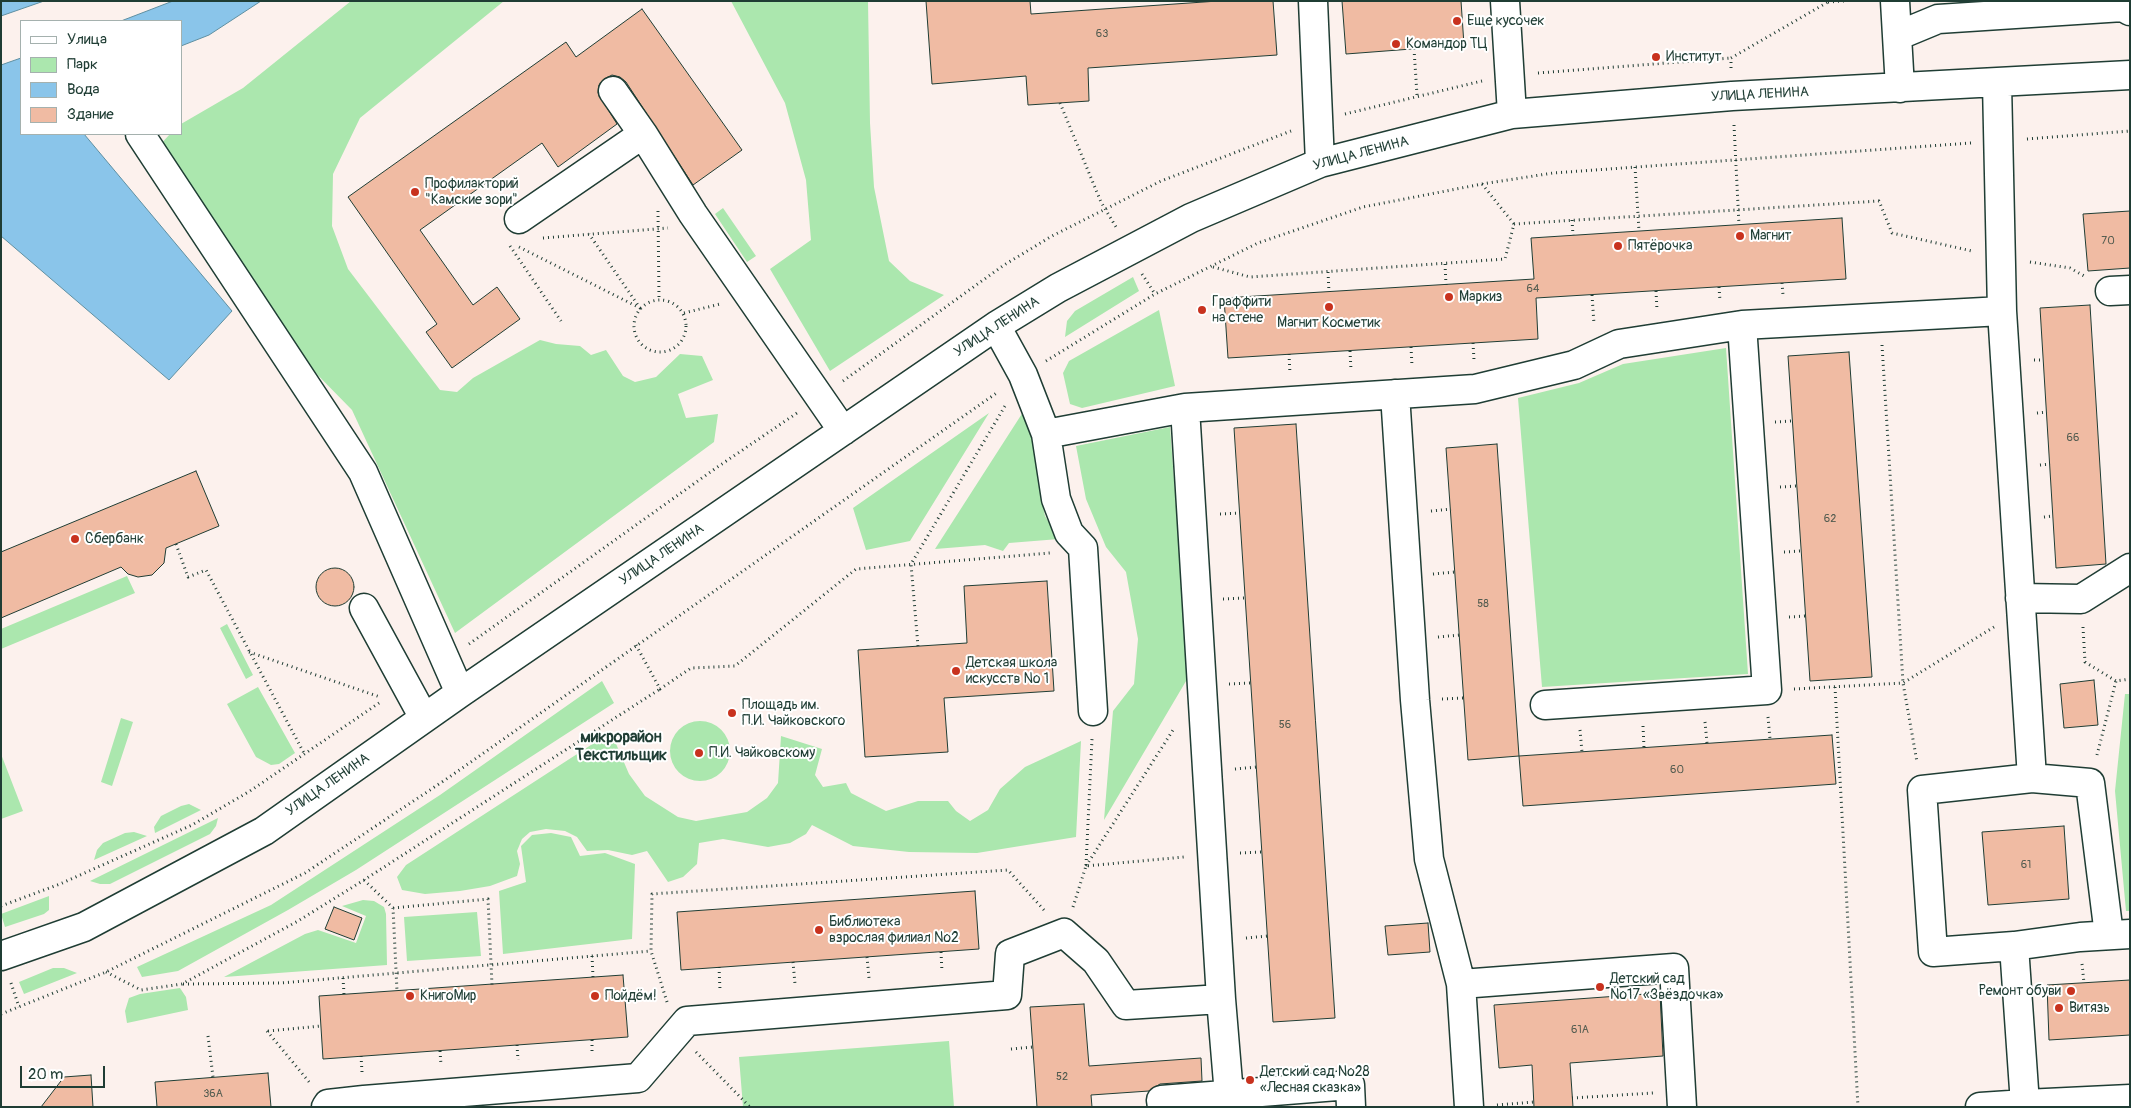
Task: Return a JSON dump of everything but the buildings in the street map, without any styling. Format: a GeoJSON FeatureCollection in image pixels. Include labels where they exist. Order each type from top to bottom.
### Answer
{"type":"FeatureCollection","features":[{"type":"Feature","properties":{"kind":"street"},"geometry":{"type":"LineString","coordinates":[[1313,1],[1320,163]]}},
{"type":"Feature","properties":{"kind":"street"},"geometry":{"type":"LineString","coordinates":[[1505,1],[1512,114]]}},
{"type":"Feature","properties":{"kind":"street"},"geometry":{"type":"LineString","coordinates":[[1895,1],[1900,88]]}},
{"type":"Feature","properties":{"kind":"street"},"geometry":{"type":"LineString","coordinates":[[1897,36],[1938,19],[2123,7],[2130,11]]}},
{"type":"Feature","properties":{"kind":"street","name":"УЛИЦА ЛЕНИНА"},"geometry":{"type":"LineString","coordinates":[[1,956],[84,927],[264,831],[460,693],[996,326],[1058,288],[1191,218],[1320,163],[1512,114],[1732,96],[2130,75]]}},
{"type":"Feature","properties":{"kind":"street"},"geometry":{"type":"LineString","coordinates":[[1997,83],[2002,311],[2032,778]]}},
{"type":"Feature","properties":{"kind":"street"},"geometry":{"type":"LineString","coordinates":[[613,91],[643,134],[701,226],[843,431]]}},
{"type":"Feature","properties":{"kind":"street"},"geometry":{"type":"LineString","coordinates":[[519,235],[643,134]]}},
{"type":"Feature","properties":{"kind":"street"},"geometry":{"type":"LineString","coordinates":[[141,135],[363,472],[460,693]]}},
{"type":"Feature","properties":{"kind":"street"},"geometry":{"type":"LineString","coordinates":[[1046,434],[1185,408],[1475,389],[1574,365],[1619,344],[1742,326],[2002,311]]}},
{"type":"Feature","properties":{"kind":"street"},"geometry":{"type":"LineString","coordinates":[[996,326],[1023,375],[1046,434],[1056,499],[1069,533],[1083,548],[1094,711]]}},
{"type":"Feature","properties":{"kind":"street"},"geometry":{"type":"LineString","coordinates":[[1544,705],[1767,690],[1742,326]]}},
{"type":"Feature","properties":{"kind":"street"},"geometry":{"type":"LineString","coordinates":[[1394,394],[1415,700],[1429,859],[1461,984],[1480,1106]]}},
{"type":"Feature","properties":{"kind":"street"},"geometry":{"type":"LineString","coordinates":[[1185,408],[1228,1095]]}},
{"type":"Feature","properties":{"kind":"street"},"geometry":{"type":"LineString","coordinates":[[2021,604],[2081,599],[2130,568]]}},
{"type":"Feature","properties":{"kind":"street"},"geometry":{"type":"LineString","coordinates":[[364,608],[424,718]]}},
{"type":"Feature","properties":{"kind":"street"},"geometry":{"type":"LineString","coordinates":[[2032,778],[2090,783],[2119,935],[1933,952],[1922,790],[2032,778]]}},
{"type":"Feature","properties":{"kind":"street"},"geometry":{"type":"LineString","coordinates":[[327,1105],[638,1078],[686,1021],[1007,995],[1010,954],[1064,933],[1096,961],[1126,1005],[1221,999]]}},
{"type":"Feature","properties":{"kind":"street"},"geometry":{"type":"LineString","coordinates":[[2014,946],[2025,1104]]}},
{"type":"Feature","properties":{"kind":"street"},"geometry":{"type":"LineString","coordinates":[[1461,984],[1674,968],[1681,1099]]}},
{"type":"Feature","properties":{"kind":"street"},"geometry":{"type":"LineString","coordinates":[[1162,1107],[1161,1100],[1350,1085],[1351,1107]]}},
{"type":"Feature","properties":{"kind":"street"},"geometry":{"type":"LineString","coordinates":[[1980,1107],[2130,1099]]}},
{"type":"Feature","properties":{"kind":"path"},"geometry":{"type":"LineString","coordinates":[[1828,1],[1844,1]]}},
{"type":"Feature","properties":{"kind":"path"},"geometry":{"type":"LineString","coordinates":[[1414,49],[1416,95]]}},
{"type":"Feature","properties":{"kind":"path"},"geometry":{"type":"LineString","coordinates":[[445,661],[716,468],[820,398],[1004,265],[1052,236],[1106,208],[1101,202],[1060,103]]}},
{"type":"Feature","properties":{"kind":"path"},"geometry":{"type":"LineString","coordinates":[[1,1014],[106,972],[305,873],[448,778],[1023,375],[1155,294],[1258,243],[1363,207],[1482,184],[1553,173],[2130,131]]}},
{"type":"Feature","properties":{"kind":"path"},"geometry":{"type":"LineString","coordinates":[[1736,160],[1739,225]]}},
{"type":"Feature","properties":{"kind":"path"},"geometry":{"type":"LineString","coordinates":[[1635,167],[1639,231]]}},
{"type":"Feature","properties":{"kind":"path"},"geometry":{"type":"LineString","coordinates":[[1482,184],[1514,224]]}},
{"type":"Feature","properties":{"kind":"path"},"geometry":{"type":"LineString","coordinates":[[657,201],[659,299]]}},
{"type":"Feature","properties":{"kind":"path"},"geometry":{"type":"LineString","coordinates":[[1514,224],[1879,201],[1892,233],[2000,257],[2070,268],[2120,290]]}},
{"type":"Feature","properties":{"kind":"path"},"geometry":{"type":"LineString","coordinates":[[1572,220],[1573,235]]}},
{"type":"Feature","properties":{"kind":"path"},"geometry":{"type":"LineString","coordinates":[[1212,266],[1250,277],[1505,259],[1514,224]]}},
{"type":"Feature","properties":{"kind":"path"},"geometry":{"type":"LineString","coordinates":[[519,235],[589,234],[701,226]]}},
{"type":"Feature","properties":{"kind":"path"},"geometry":{"type":"LineString","coordinates":[[589,234],[640,308]]}},
{"type":"Feature","properties":{"kind":"path"},"geometry":{"type":"LineString","coordinates":[[519,235],[640,308]]}},
{"type":"Feature","properties":{"kind":"path"},"geometry":{"type":"LineString","coordinates":[[519,235],[561,320]]}},
{"type":"Feature","properties":{"kind":"path"},"geometry":{"type":"LineString","coordinates":[[1445,264],[1446,284]]}},
{"type":"Feature","properties":{"kind":"path"},"geometry":{"type":"LineString","coordinates":[[1328,272],[1329,292]]}},
{"type":"Feature","properties":{"kind":"path"},"geometry":{"type":"LineString","coordinates":[[684,313],[750,296]]}},
{"type":"Feature","properties":{"kind":"path"},"geometry":{"type":"LineString","coordinates":[[659,299],[672,301],[684,313],[686,331],[678,346],[661,352],[652,351],[638,340],[634,324],[640,308],[647,303],[659,299]]}},
{"type":"Feature","properties":{"kind":"path"},"geometry":{"type":"LineString","coordinates":[[1880,318],[1903,682],[1922,790]]}},
{"type":"Feature","properties":{"kind":"path"},"geometry":{"type":"LineString","coordinates":[[918,646],[911,564],[1023,375]]}},
{"type":"Feature","properties":{"kind":"path"},"geometry":{"type":"LineString","coordinates":[[176,544],[188,577],[206,570],[305,755]]}},
{"type":"Feature","properties":{"kind":"path"},"geometry":{"type":"LineString","coordinates":[[182,984],[298,921],[691,668],[735,666],[856,569],[1054,553]]}},
{"type":"Feature","properties":{"kind":"path"},"geometry":{"type":"LineString","coordinates":[[2081,599],[2086,662],[2116,681],[2130,680]]}},
{"type":"Feature","properties":{"kind":"path"},"geometry":{"type":"LineString","coordinates":[[1767,690],[1903,682],[2021,604]]}},
{"type":"Feature","properties":{"kind":"path"},"geometry":{"type":"LineString","coordinates":[[636,645],[660,689]]}},
{"type":"Feature","properties":{"kind":"path"},"geometry":{"type":"LineString","coordinates":[[1,906],[60,884],[192,825],[250,791],[385,699],[248,651]]}},
{"type":"Feature","properties":{"kind":"path"},"geometry":{"type":"LineString","coordinates":[[2090,783],[2116,681]]}},
{"type":"Feature","properties":{"kind":"path"},"geometry":{"type":"LineString","coordinates":[[1834,686],[1858,1107]]}},
{"type":"Feature","properties":{"kind":"path"},"geometry":{"type":"LineString","coordinates":[[1086,866],[1094,711]]}},
{"type":"Feature","properties":{"kind":"path"},"geometry":{"type":"LineString","coordinates":[[1064,933],[1086,866],[1176,727]]}},
{"type":"Feature","properties":{"kind":"path"},"geometry":{"type":"LineString","coordinates":[[1086,866],[1262,852]]}},
{"type":"Feature","properties":{"kind":"path"},"geometry":{"type":"LineString","coordinates":[[750,1107],[677,1032],[651,951],[652,894],[1008,870],[1064,933]]}},
{"type":"Feature","properties":{"kind":"path"},"geometry":{"type":"LineString","coordinates":[[364,880],[392,908],[397,991]]}},
{"type":"Feature","properties":{"kind":"path"},"geometry":{"type":"LineString","coordinates":[[392,908],[488,899],[492,985]]}},
{"type":"Feature","properties":{"kind":"path"},"geometry":{"type":"LineString","coordinates":[[106,972],[141,990],[182,984],[280,983],[651,951]]}},
{"type":"Feature","properties":{"kind":"path"},"geometry":{"type":"LineString","coordinates":[[592,956],[593,977]]}},
{"type":"Feature","properties":{"kind":"path"},"geometry":{"type":"LineString","coordinates":[[343,978],[344,994]]}},
{"type":"Feature","properties":{"kind":"path"},"geometry":{"type":"LineString","coordinates":[[321,1026],[267,1031],[327,1105]]}},
{"type":"Feature","properties":{"kind":"path"},"geometry":{"type":"LineString","coordinates":[[208,1036],[213,1077]]}},
{"type":"Feature","properties":{"kind":"path"},"geometry":{"type":"LineString","coordinates":[[1011,1049],[1033,1047]]}},
{"type":"Feature","properties":{"kind":"path"},"geometry":{"type":"LineString","coordinates":[[1572,1098],[1681,1099]]}},
{"type":"Feature","properties":{"kind":"path"},"geometry":{"type":"LineString","coordinates":[[1480,1106],[1534,1102]]}},
{"type":"Feature","properties":{"kind":"green space"},"geometry":{"type":"Polygon","coordinates":[[[351,1],[504,1],[360,118],[333,174],[332,226],[348,269],[440,390],[457,392],[473,378],[540,340],[556,344],[580,346],[591,355],[606,350],[623,376],[635,382],[656,377],[680,354],[702,356],[713,380],[678,394],[686,418],[718,414],[714,442],[455,633],[352,410],[254,310],[157,148],[169,135],[182,135],[182,123],[243,88],[351,1]]]}},
{"type":"Feature","properties":{"kind":"green space"},"geometry":{"type":"Polygon","coordinates":[[[731,1],[868,1],[870,123],[874,187],[889,261],[910,281],[944,295],[830,371],[770,269],[811,240],[806,180],[785,103],[731,1]]]}},
{"type":"Feature","properties":{"kind":"green space"},"geometry":{"type":"Polygon","coordinates":[[[723,208],[756,256],[747,262],[715,214],[723,208]]]}},
{"type":"Feature","properties":{"kind":"green space"},"geometry":{"type":"Polygon","coordinates":[[[1133,277],[1139,291],[1065,337],[1067,321],[1075,311],[1133,277]]]}},
{"type":"Feature","properties":{"kind":"green space"},"geometry":{"type":"Polygon","coordinates":[[[1159,310],[1175,386],[1082,408],[1070,404],[1063,373],[1069,361],[1159,310]]]}},
{"type":"Feature","properties":{"kind":"green space"},"geometry":{"type":"Polygon","coordinates":[[[1726,348],[1748,674],[1542,687],[1518,398],[1579,383],[1623,364],[1726,348]]]}},
{"type":"Feature","properties":{"kind":"green space"},"geometry":{"type":"Polygon","coordinates":[[[1025,409],[1037,453],[1040,492],[1045,516],[1059,539],[1009,543],[1003,551],[985,545],[935,549],[1025,409]]]}},
{"type":"Feature","properties":{"kind":"green space"},"geometry":{"type":"Polygon","coordinates":[[[989,413],[910,541],[866,550],[853,508],[989,413]]]}},
{"type":"Feature","properties":{"kind":"green space"},"geometry":{"type":"Polygon","coordinates":[[[1170,427],[1189,676],[1104,820],[1113,711],[1134,684],[1138,639],[1126,572],[1106,547],[1086,499],[1076,446],[1170,427]]]}},
{"type":"Feature","properties":{"kind":"green space"},"geometry":{"type":"Polygon","coordinates":[[[127,576],[135,593],[1,649],[1,629],[127,576]]]}},
{"type":"Feature","properties":{"kind":"green space"},"geometry":{"type":"Polygon","coordinates":[[[227,624],[253,675],[246,679],[220,628],[227,624]]]}},
{"type":"Feature","properties":{"kind":"green space"},"geometry":{"type":"Polygon","coordinates":[[[602,681],[614,703],[356,870],[178,971],[142,977],[137,967],[271,905],[440,795],[602,681]]]}},
{"type":"Feature","properties":{"kind":"green space"},"geometry":{"type":"Polygon","coordinates":[[[258,687],[295,753],[279,764],[271,765],[256,757],[227,704],[258,687]]]}},
{"type":"Feature","properties":{"kind":"green space"},"geometry":{"type":"Polygon","coordinates":[[[2125,694],[2130,694],[2130,911],[2126,911],[2115,791],[2125,694]]]}},
{"type":"Feature","properties":{"kind":"green space"},"geometry":{"type":"Polygon","coordinates":[[[121,718],[133,722],[112,786],[101,782],[121,718]]]}},
{"type":"Feature","properties":{"kind":"green space"},"geometry":{"type":"Polygon","coordinates":[[[694,721],[706,721],[717,726],[725,734],[730,745],[728,763],[717,776],[706,781],[694,781],[683,776],[675,768],[670,757],[670,745],[675,734],[683,726],[694,721]]]}},
{"type":"Feature","properties":{"kind":"green space"},"geometry":{"type":"Polygon","coordinates":[[[611,732],[629,774],[645,796],[678,817],[696,821],[747,812],[767,798],[778,783],[781,736],[822,749],[815,775],[823,787],[846,783],[851,793],[886,811],[918,801],[948,801],[956,811],[970,821],[988,810],[1000,789],[1025,767],[1081,741],[1076,837],[977,853],[909,852],[853,846],[812,825],[806,834],[790,843],[768,847],[723,839],[699,843],[697,864],[683,877],[668,882],[647,851],[632,855],[608,850],[587,851],[577,837],[565,831],[546,829],[530,832],[522,839],[517,851],[520,864],[517,876],[490,886],[460,891],[425,894],[402,890],[397,877],[406,865],[611,732]]]}},
{"type":"Feature","properties":{"kind":"green space"},"geometry":{"type":"Polygon","coordinates":[[[1,754],[23,811],[1,819],[1,754]]]}},
{"type":"Feature","properties":{"kind":"green space"},"geometry":{"type":"Polygon","coordinates":[[[189,804],[201,810],[155,833],[154,827],[161,816],[189,804]]]}},
{"type":"Feature","properties":{"kind":"green space"},"geometry":{"type":"Polygon","coordinates":[[[218,818],[216,826],[210,834],[110,884],[90,881],[218,818]]]}},
{"type":"Feature","properties":{"kind":"green space"},"geometry":{"type":"Polygon","coordinates":[[[134,832],[147,836],[94,860],[97,850],[103,843],[125,833],[134,832]]]}},
{"type":"Feature","properties":{"kind":"green space"},"geometry":{"type":"Polygon","coordinates":[[[551,833],[571,837],[580,856],[605,853],[635,864],[632,939],[503,954],[499,891],[526,882],[521,846],[532,835],[551,833]]]}},
{"type":"Feature","properties":{"kind":"green space"},"geometry":{"type":"Polygon","coordinates":[[[49,896],[49,910],[44,914],[5,927],[1,914],[49,896]]]}},
{"type":"Feature","properties":{"kind":"green space"},"geometry":{"type":"Polygon","coordinates":[[[363,900],[374,901],[384,907],[386,914],[387,965],[224,977],[305,934],[318,930],[356,943],[366,916],[342,906],[363,900]]]}},
{"type":"Feature","properties":{"kind":"green space"},"geometry":{"type":"Polygon","coordinates":[[[477,912],[481,956],[407,961],[404,917],[477,912]]]}},
{"type":"Feature","properties":{"kind":"green space"},"geometry":{"type":"Polygon","coordinates":[[[53,968],[64,968],[77,973],[24,994],[19,982],[53,968]]]}},
{"type":"Feature","properties":{"kind":"green space"},"geometry":{"type":"Polygon","coordinates":[[[180,988],[186,997],[188,1010],[127,1023],[125,1011],[129,998],[140,994],[180,988]]]}},
{"type":"Feature","properties":{"kind":"green space"},"geometry":{"type":"Polygon","coordinates":[[[949,1041],[954,1107],[743,1107],[739,1057],[949,1041]]]}},
{"type":"Feature","properties":{"kind":"water"},"geometry":{"type":"Polygon","coordinates":[[[1,1],[44,1],[1,16],[1,1]]]}},
{"type":"Feature","properties":{"kind":"water"},"geometry":{"type":"Polygon","coordinates":[[[173,1],[261,1],[209,35],[182,46],[182,20],[124,20],[173,1]]]}},
{"type":"Feature","properties":{"kind":"water"},"geometry":{"type":"Polygon","coordinates":[[[20,58],[20,135],[85,135],[232,311],[169,380],[1,236],[1,65],[20,58]]]}},
{"type":"Feature","properties":{"kind":"place","name":"Еще кусочек"},"geometry":{"type":"Point","coordinates":[1457,21]}},
{"type":"Feature","properties":{"kind":"place","name":"Командор ТЦ"},"geometry":{"type":"Point","coordinates":[1396,44]}},
{"type":"Feature","properties":{"kind":"place","name":"Институт"},"geometry":{"type":"Point","coordinates":[1656,57]}},
{"type":"Feature","properties":{"kind":"place","name":"Профилакторий \"Камские зори\""},"geometry":{"type":"Point","coordinates":[415,192]}},
{"type":"Feature","properties":{"kind":"place","name":"Магнит"},"geometry":{"type":"Point","coordinates":[1740,236]}},
{"type":"Feature","properties":{"kind":"place","name":"Пятёрочка"},"geometry":{"type":"Point","coordinates":[1618,246]}},
{"type":"Feature","properties":{"kind":"place","name":"Маркиз"},"geometry":{"type":"Point","coordinates":[1449,297]}},
{"type":"Feature","properties":{"kind":"place","name":"Магнит Косметик"},"geometry":{"type":"Point","coordinates":[1329,307]}},
{"type":"Feature","properties":{"kind":"place","name":"Граффити на стене"},"geometry":{"type":"Point","coordinates":[1202,310]}},
{"type":"Feature","properties":{"kind":"place","name":"Сбербанк"},"geometry":{"type":"Point","coordinates":[75,539]}},
{"type":"Feature","properties":{"kind":"place","name":"Детская школа искусств № 1"},"geometry":{"type":"Point","coordinates":[956,671]}},
{"type":"Feature","properties":{"kind":"place","name":"Площадь им. П.И. Чайковского"},"geometry":{"type":"Point","coordinates":[732,713]}},
{"type":"Feature","properties":{"kind":"place","name":"П.И. Чайковскому"},"geometry":{"type":"Point","coordinates":[699,753]}},
{"type":"Feature","properties":{"kind":"place","name":"Библиотека взрослая филиал №2"},"geometry":{"type":"Point","coordinates":[819,930]}},
{"type":"Feature","properties":{"kind":"place","name":"Детский сад №17 «Звёздочка»"},"geometry":{"type":"Point","coordinates":[1600,987]}},
{"type":"Feature","properties":{"kind":"place","name":"Ремонт обуви"},"geometry":{"type":"Point","coordinates":[2071,991]}},
{"type":"Feature","properties":{"kind":"place","name":"КнигоМир"},"geometry":{"type":"Point","coordinates":[410,996]}},
{"type":"Feature","properties":{"kind":"place","name":"Пойдём!"},"geometry":{"type":"Point","coordinates":[595,996]}},
{"type":"Feature","properties":{"kind":"place","name":"Витязь"},"geometry":{"type":"Point","coordinates":[2059,1008]}},
{"type":"Feature","properties":{"kind":"place","name":"Детский сад №28 «Лесная сказка»"},"geometry":{"type":"Point","coordinates":[1250,1080]}},
{"type":"Feature","properties":{"kind":"district","name":"микрорайон Текстильщик"},"geometry":{"type":"Point","coordinates":[621,747]}}]}
